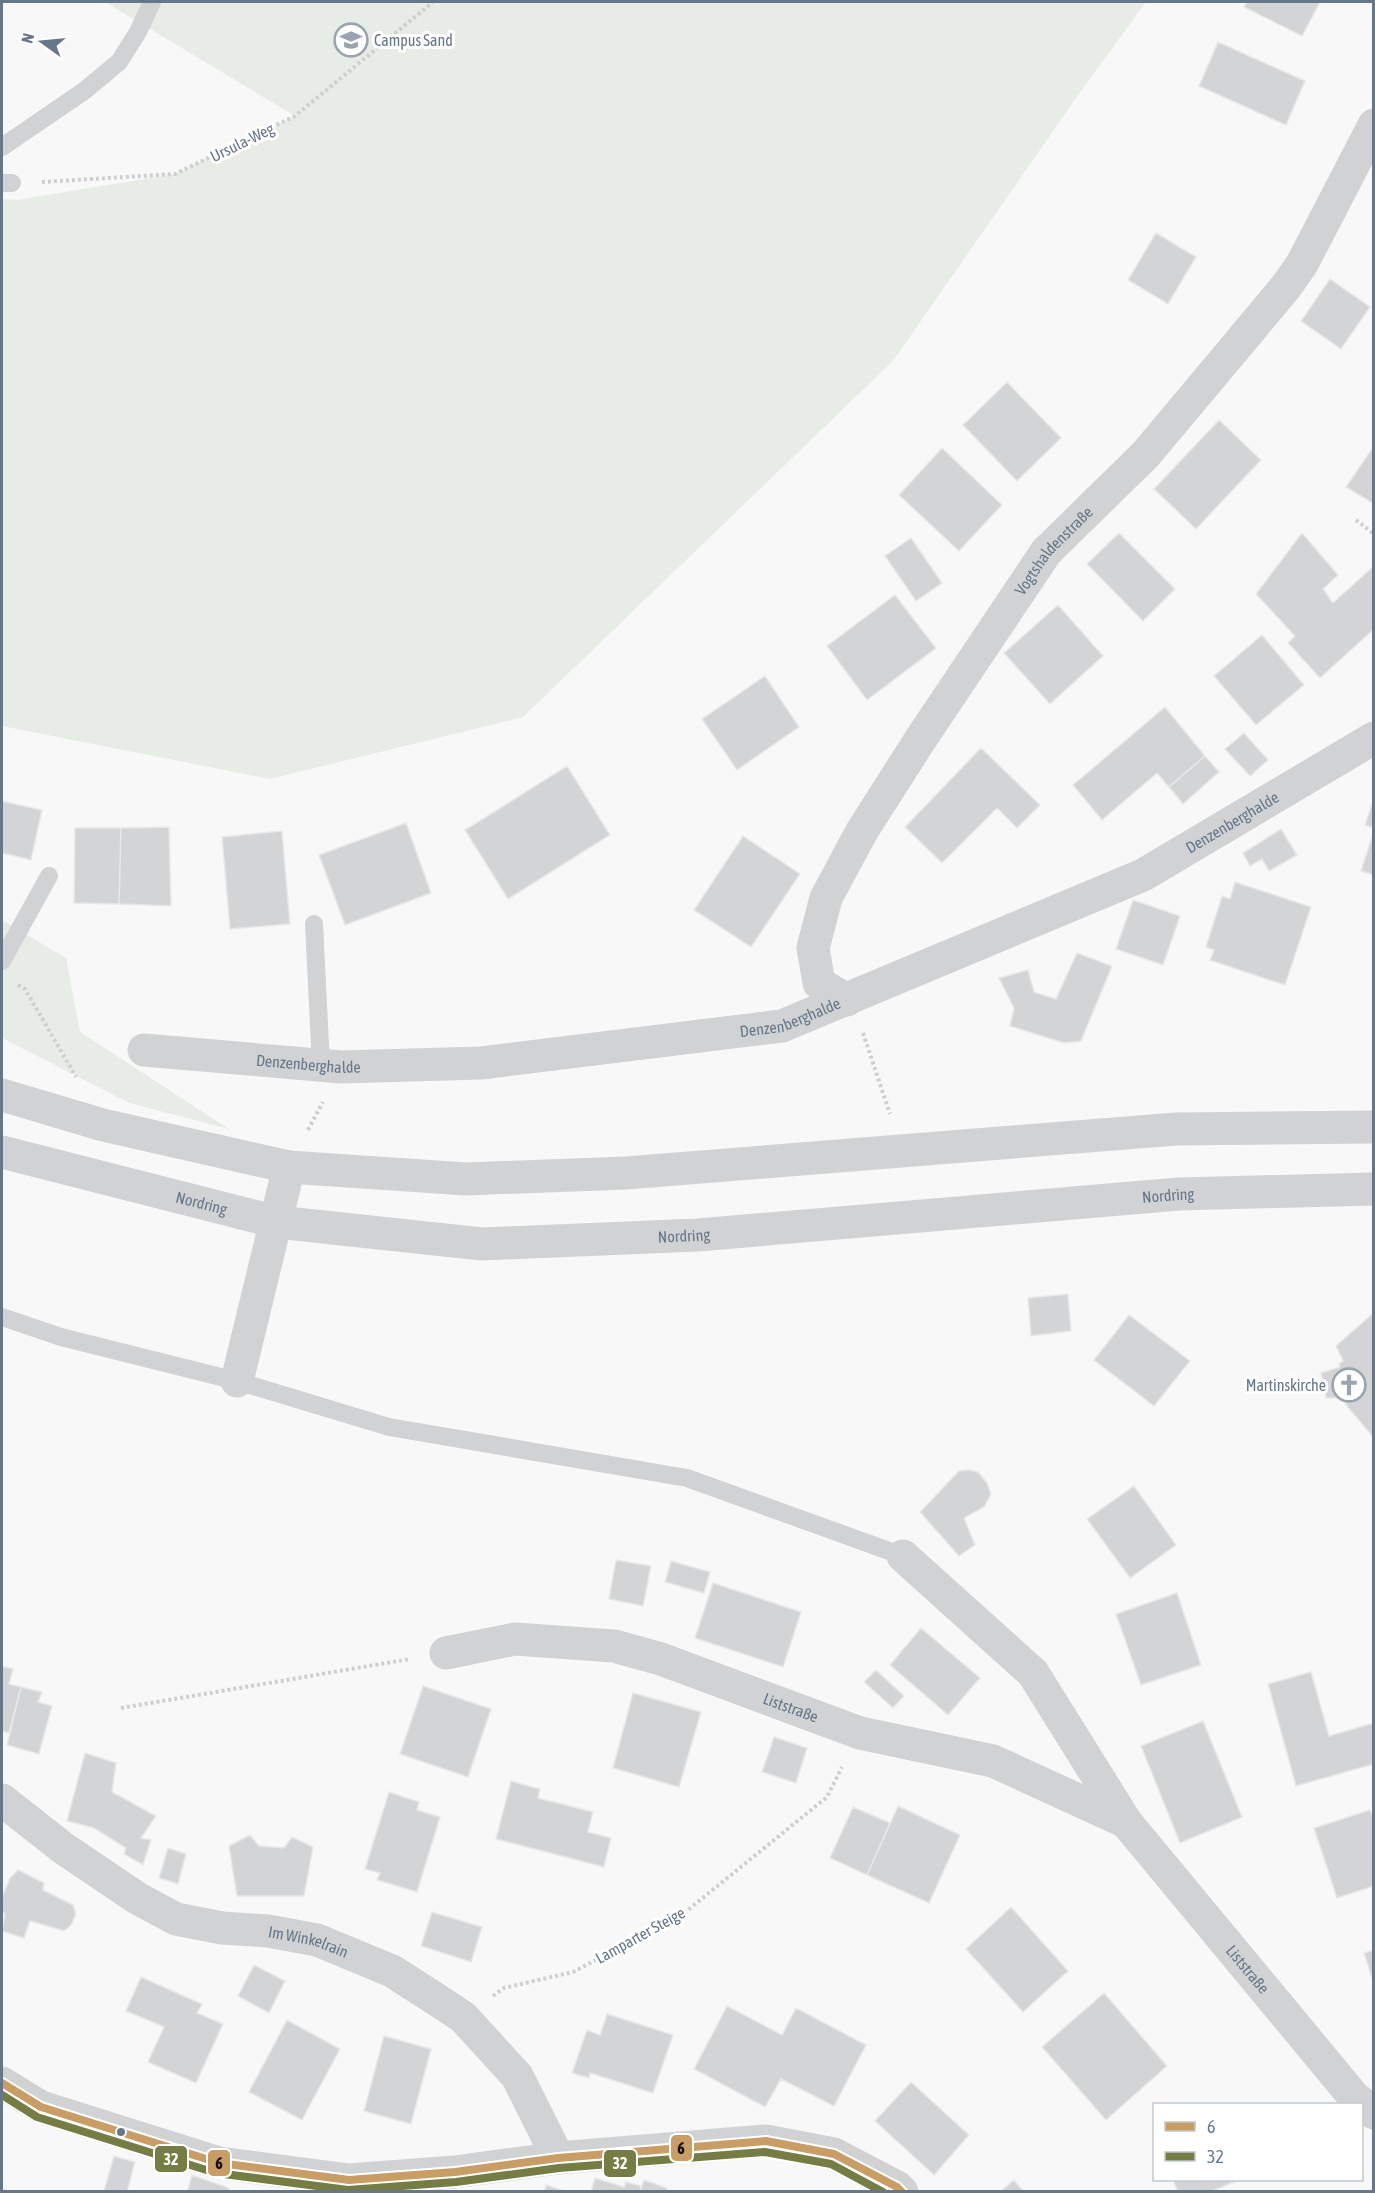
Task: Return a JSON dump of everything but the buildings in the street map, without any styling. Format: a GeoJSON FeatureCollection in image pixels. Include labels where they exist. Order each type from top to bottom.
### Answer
{"type":"FeatureCollection","features":[{"type":"Feature","properties":{"kind":"street","name":"Vogtshaldenstraße"},"geometry":{"type":"LineString","coordinates":[[849,999],[819,983],[813,948],[826,898],[862,831],[1046,552],[1146,454],[1285,288],[1302,264],[1374,125]]}},
{"type":"Feature","properties":{"kind":"street","name":"Denzenberghalde"},"geometry":{"type":"LineString","coordinates":[[144,1050],[331,1066],[481,1063],[782,1026],[1143,875],[1374,738]]}},
{"type":"Feature","properties":{"kind":"street"},"geometry":{"type":"LineString","coordinates":[[2,1095],[103,1125],[289,1167],[466,1179],[626,1173],[1176,1130],[1374,1127]]}},
{"type":"Feature","properties":{"kind":"street","name":"Nordring"},"geometry":{"type":"LineString","coordinates":[[2,1152],[277,1222],[494,1243],[698,1235],[1179,1194],[1374,1189]]}},
{"type":"Feature","properties":{"kind":"street"},"geometry":{"type":"LineString","coordinates":[[237,1381],[289,1167]]}},
{"type":"Feature","properties":{"kind":"street","name":"Liststraße"},"geometry":{"type":"LineString","coordinates":[[903,1556],[1033,1673],[1126,1822],[1354,2097],[1362,2103]]}},
{"type":"Feature","properties":{"kind":"street","name":"Liststraße"},"geometry":{"type":"LineString","coordinates":[[446,1653],[515,1639],[614,1646],[670,1662],[860,1733],[993,1761],[1126,1822]]}},
{"type":"Feature","properties":{"kind":"street","name":"Im Winkelrain"},"geometry":{"type":"LineString","coordinates":[[2,1800],[63,1848],[137,1898],[176,1919],[222,1928],[317,1940],[392,1971],[463,2017],[517,2076],[558,2158]]}},
{"type":"Feature","properties":{"kind":"street"},"geometry":{"type":"LineString","coordinates":[[2,2084],[41,2107],[219,2163],[349,2180],[455,2172],[558,2158],[766,2141],[834,2154],[897,2187],[902,2192]]}},
{"type":"Feature","properties":{"kind":"lane"},"geometry":{"type":"LineString","coordinates":[[2,147],[84,91],[119,62],[138,32],[152,2]]}},
{"type":"Feature","properties":{"kind":"lane"},"geometry":{"type":"LineString","coordinates":[[2,961],[50,876]]}},
{"type":"Feature","properties":{"kind":"lane"},"geometry":{"type":"LineString","coordinates":[[314,924],[331,1066]]}},
{"type":"Feature","properties":{"kind":"lane"},"geometry":{"type":"LineString","coordinates":[[2,1317],[61,1337],[237,1381],[389,1427],[687,1478],[903,1556]]}},
{"type":"Feature","properties":{"kind":"path","name":"Ursula-Weg"},"geometry":{"type":"LineString","coordinates":[[7,183],[175,174],[295,116],[433,2]]}},
{"type":"Feature","properties":{"kind":"path"},"geometry":{"type":"LineString","coordinates":[[1356,520],[1374,534]]}},
{"type":"Feature","properties":{"kind":"path"},"geometry":{"type":"LineString","coordinates":[[25,989],[103,1125]]}},
{"type":"Feature","properties":{"kind":"path"},"geometry":{"type":"LineString","coordinates":[[849,999],[903,1152]]}},
{"type":"Feature","properties":{"kind":"path"},"geometry":{"type":"LineString","coordinates":[[289,1167],[331,1066]]}},
{"type":"Feature","properties":{"kind":"path"},"geometry":{"type":"LineString","coordinates":[[121,1708],[446,1653]]}},
{"type":"Feature","properties":{"kind":"path","name":"Lamparter Steige"},"geometry":{"type":"LineString","coordinates":[[463,2017],[504,1988],[573,1972],[683,1914],[826,1797]]}},
{"type":"Feature","properties":{"kind":"shaded area"},"geometry":{"type":"Polygon","coordinates":[[[105,2],[1146,2],[1081,91],[893,361],[523,717],[270,779],[2,726],[2,199],[17,200],[175,174],[295,116],[105,2]]]}},
{"type":"Feature","properties":{"kind":"shaded area"},"geometry":{"type":"Polygon","coordinates":[[[2,920],[66,958],[80,1032],[229,1129],[129,1103],[2,1038],[2,920]]]}},
{"type":"Feature","properties":{"kind":"transit line","name":"6"},"geometry":{"type":"LineString","coordinates":[[2,2083],[41,2107],[219,2163],[349,2180],[455,2172],[558,2158],[766,2141],[834,2154],[897,2187],[902,2192]]}},
{"type":"Feature","properties":{"kind":"transit line","name":"32"},"geometry":{"type":"LineString","coordinates":[[2,2095],[37,2117],[216,2173],[348,2190],[456,2182],[559,2168],[765,2152],[831,2164],[883,2192]]}},
{"type":"Feature","properties":{"kind":"place","name":"Campus Sand"},"geometry":{"type":"Point","coordinates":[351,40]}},
{"type":"Feature","properties":{"kind":"place","name":"Martinskirche"},"geometry":{"type":"Point","coordinates":[1349,1385]}}]}
